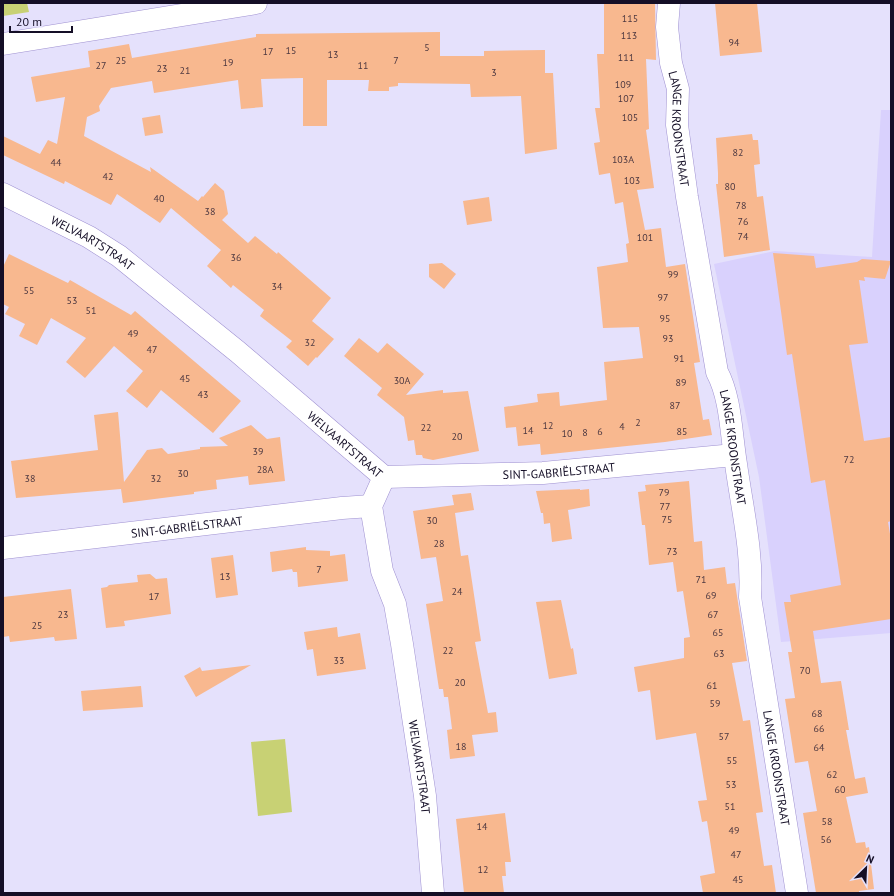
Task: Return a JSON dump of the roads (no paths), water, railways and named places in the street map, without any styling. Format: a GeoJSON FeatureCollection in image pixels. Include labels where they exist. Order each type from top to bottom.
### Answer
{"type":"FeatureCollection","features":[{"type":"Feature","properties":{"kind":"street"},"geometry":{"type":"LineString","coordinates":[[3,44],[256,3]]}},
{"type":"Feature","properties":{"kind":"street","name":"LANGE KROONSTRAAT"},"geometry":{"type":"LineString","coordinates":[[669,3],[668,27],[671,63],[678,89],[678,125],[687,197],[717,372],[723,384],[751,576],[750,597],[797,893]]}},
{"type":"Feature","properties":{"kind":"street","name":"WELVAARTSTRAAT"},"geometry":{"type":"LineString","coordinates":[[3,194],[89,237],[119,256],[238,352],[384,478],[371,506],[382,571],[395,604],[402,644],[425,796],[433,893]]}},
{"type":"Feature","properties":{"kind":"street","name":"SINT-GABRIËLSTRAAT"},"geometry":{"type":"LineString","coordinates":[[384,478],[543,473],[734,455]]}},
{"type":"Feature","properties":{"kind":"street","name":"SINT-GABRIËLSTRAAT"},"geometry":{"type":"LineString","coordinates":[[3,548],[342,508],[371,506]]}}]}
